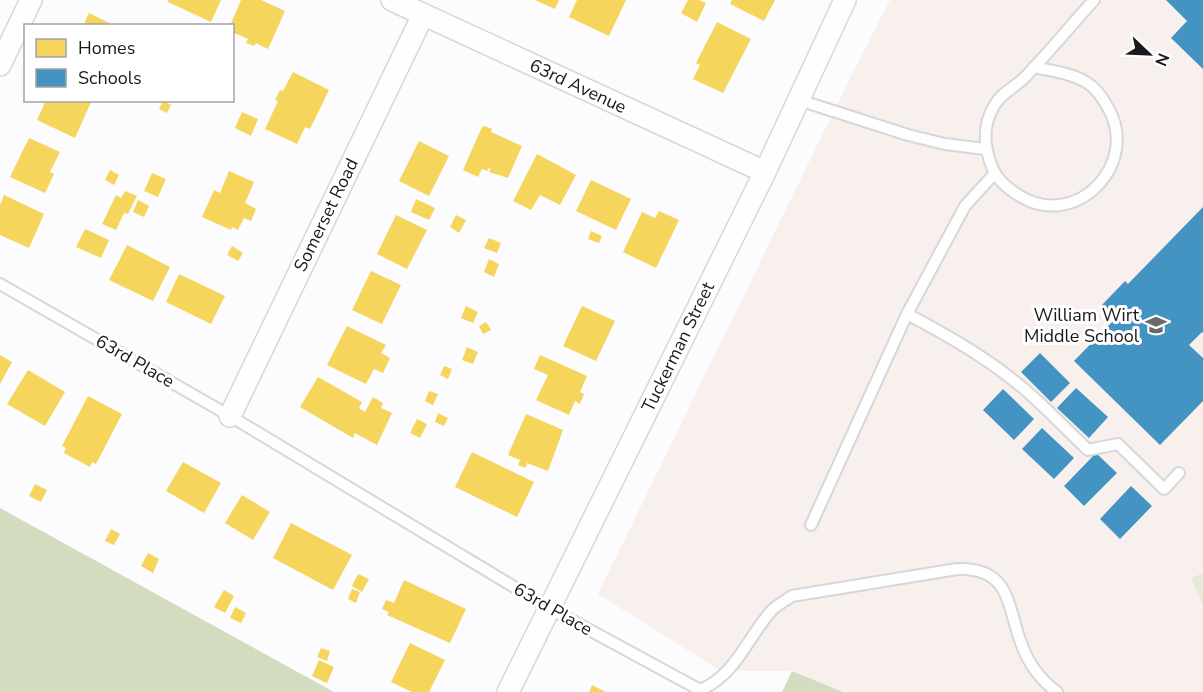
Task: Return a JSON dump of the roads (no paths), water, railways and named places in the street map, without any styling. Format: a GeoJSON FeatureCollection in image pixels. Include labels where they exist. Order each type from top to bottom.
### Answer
{"type":"FeatureCollection","features":[{"type":"Feature","properties":{"kind":"street"},"geometry":{"type":"LineString","coordinates":[[0,65],[31,0]]}},
{"type":"Feature","properties":{"kind":"street","name":"63rd Avenue"},"geometry":{"type":"LineString","coordinates":[[392,0],[765,172]]}},
{"type":"Feature","properties":{"kind":"street","name":"Tuckerman Street"},"geometry":{"type":"LineString","coordinates":[[508,692],[765,172],[845,0]]}},
{"type":"Feature","properties":{"kind":"street","name":"Somerset Road"},"geometry":{"type":"LineString","coordinates":[[230,416],[423,15]]}},
{"type":"Feature","properties":{"kind":"lane"},"geometry":{"type":"LineString","coordinates":[[1034,67],[1073,76],[1086,82],[1099,93],[1114,117],[1118,145],[1110,171],[1090,193],[1077,200],[1059,205],[1044,205],[1026,200],[1009,190],[994,173],[985,149],[986,128],[994,106],[1006,91],[1022,80],[1094,0]]}},
{"type":"Feature","properties":{"kind":"lane"},"geometry":{"type":"LineString","coordinates":[[799,99],[908,135],[945,144],[985,149]]}},
{"type":"Feature","properties":{"kind":"lane"},"geometry":{"type":"LineString","coordinates":[[811,525],[907,314],[965,206],[994,173]]}},
{"type":"Feature","properties":{"kind":"lane","name":"63rd Place"},"geometry":{"type":"LineString","coordinates":[[0,284],[230,416],[549,608],[700,690],[713,684],[738,661],[774,608],[792,596],[957,568],[974,568],[999,584],[1010,602],[1020,640],[1032,669],[1057,692]]}},
{"type":"Feature","properties":{"kind":"lane"},"geometry":{"type":"LineString","coordinates":[[907,314],[955,339],[986,360],[1031,395],[1088,450],[1118,444],[1164,489],[1179,473]]}},
{"type":"Feature","properties":{"kind":"place","name":"William Wirt Middle School"},"geometry":{"type":"Point","coordinates":[1156,325]}}]}
